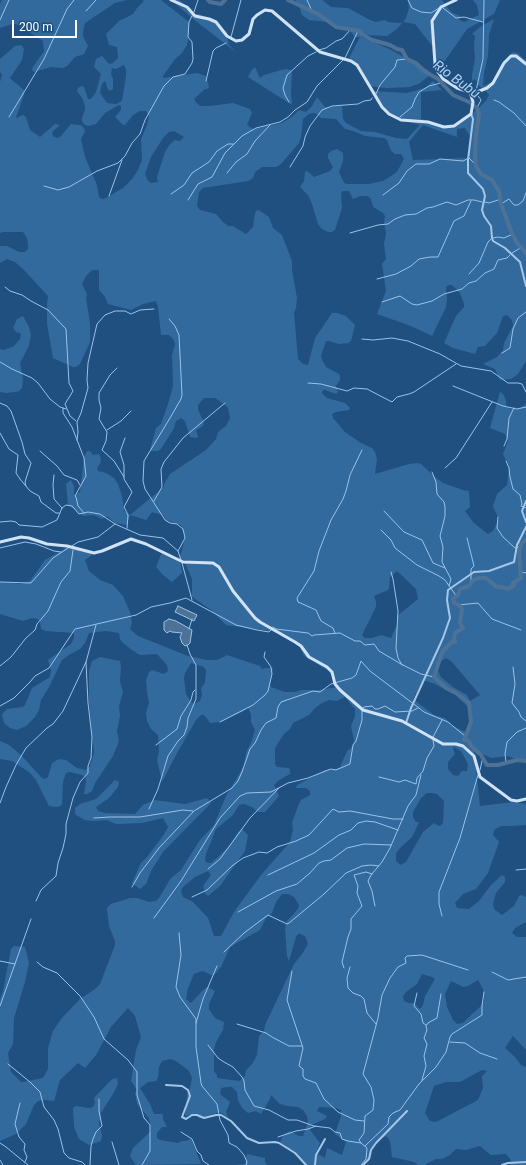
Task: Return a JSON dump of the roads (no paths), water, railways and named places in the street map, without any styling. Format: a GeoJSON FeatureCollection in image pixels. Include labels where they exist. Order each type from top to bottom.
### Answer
{"type":"FeatureCollection","features":[{"type":"Feature","properties":{"kind":"street"},"geometry":{"type":"LineString","coordinates":[[171,0],[187,7],[195,16],[216,22],[227,36],[236,41],[244,39],[249,34],[253,19],[265,10],[271,10],[320,52],[351,61],[357,65],[376,99],[384,110],[392,116],[406,121],[428,122],[448,127],[462,122],[471,114],[473,110],[473,102],[470,92]]}},
{"type":"Feature","properties":{"kind":"street"},"geometry":{"type":"LineString","coordinates":[[456,0],[441,7],[432,21],[435,64],[443,79],[457,88],[470,92],[477,92],[493,83],[506,60],[511,56],[516,56],[526,64]]}},
{"type":"Feature","properties":{"kind":"street"},"geometry":{"type":"LineString","coordinates":[[471,114],[473,119],[468,173],[483,189],[486,196],[482,210],[491,226],[493,241],[505,248],[520,262],[526,286]]}},
{"type":"Feature","properties":{"kind":"street"},"geometry":{"type":"LineString","coordinates":[[526,501],[522,511],[526,522]]}},
{"type":"Feature","properties":{"kind":"street"},"geometry":{"type":"LineString","coordinates":[[406,724],[411,708],[443,638],[450,618],[447,600],[448,590],[474,572],[489,571],[514,562],[517,545],[526,527]]}},
{"type":"Feature","properties":{"kind":"street"},"geometry":{"type":"LineString","coordinates":[[0,542],[21,537],[47,544],[67,546],[94,553],[131,539],[146,544],[183,562],[213,563],[219,567],[233,591],[255,618],[296,642],[309,657],[327,667],[332,672],[336,684],[340,690],[363,710],[369,713],[395,718],[437,742],[463,746],[474,756],[480,777],[511,800],[517,801],[526,799]]}},
{"type":"Feature","properties":{"kind":"street"},"geometry":{"type":"LineString","coordinates":[[166,1085],[182,1086],[188,1090],[190,1096],[182,1117],[186,1119],[192,1115],[197,1115],[204,1118],[222,1115],[231,1121],[247,1138],[259,1143],[280,1143],[295,1153],[306,1165]]}},
{"type":"Feature","properties":{"kind":"street"},"geometry":{"type":"LineString","coordinates":[[363,1165],[369,1159],[371,1150],[376,1142],[407,1111]]}},
{"type":"Feature","properties":{"kind":"street"},"geometry":{"type":"LineString","coordinates":[[315,1165],[316,1156],[325,1139]]}},
{"type":"Feature","properties":{"kind":"street"},"geometry":{"type":"LineString","coordinates":[[502,1165],[508,1163],[526,1162]]}},
{"type":"Feature","properties":{"kind":"waterway"},"geometry":{"type":"LineString","coordinates":[[0,20],[9,0]]}},
{"type":"Feature","properties":{"kind":"waterway"},"geometry":{"type":"LineString","coordinates":[[9,117],[44,59],[67,9],[74,0]]}},
{"type":"Feature","properties":{"kind":"waterway"},"geometry":{"type":"LineString","coordinates":[[86,11],[96,0]]}},
{"type":"Feature","properties":{"kind":"waterway"},"geometry":{"type":"LineString","coordinates":[[194,12],[198,0]]}},
{"type":"Feature","properties":{"kind":"waterway","name":"Rio Bubu"},"geometry":{"type":"LineString","coordinates":[[208,0],[210,2],[221,4],[225,0]]}},
{"type":"Feature","properties":{"kind":"waterway"},"geometry":{"type":"LineString","coordinates":[[231,37],[241,0]]}},
{"type":"Feature","properties":{"kind":"waterway","name":"Rio Bubu"},"geometry":{"type":"LineString","coordinates":[[288,0],[318,14],[336,27],[360,31],[363,35],[372,40],[402,50],[407,59],[416,63],[424,71],[438,79],[453,95],[469,102],[477,108],[479,114],[476,135],[476,166],[481,174],[492,180],[499,191],[501,204],[511,231],[517,243],[526,253]]}},
{"type":"Feature","properties":{"kind":"waterway","name":"Rio Bubu"},"geometry":{"type":"LineString","coordinates":[[307,0],[312,11]]}},
{"type":"Feature","properties":{"kind":"waterway"},"geometry":{"type":"LineString","coordinates":[[408,0],[412,8],[421,12],[431,13],[439,8]]}},
{"type":"Feature","properties":{"kind":"waterway"},"geometry":{"type":"LineString","coordinates":[[476,91],[483,59],[484,0]]}},
{"type":"Feature","properties":{"kind":"waterway"},"geometry":{"type":"LineString","coordinates":[[443,8],[456,18],[464,17],[483,22]]}},
{"type":"Feature","properties":{"kind":"waterway"},"geometry":{"type":"LineString","coordinates":[[44,186],[58,190],[69,187],[97,171],[118,163],[125,156],[132,143],[140,134],[145,120],[164,86],[173,77],[185,74],[192,63],[192,42],[188,37],[189,22],[192,16]]}},
{"type":"Feature","properties":{"kind":"waterway"},"geometry":{"type":"LineString","coordinates":[[319,50],[326,48],[342,39],[351,29]]}},
{"type":"Feature","properties":{"kind":"waterway"},"geometry":{"type":"LineString","coordinates":[[345,58],[358,31]]}},
{"type":"Feature","properties":{"kind":"waterway"},"geometry":{"type":"LineString","coordinates":[[206,81],[213,51],[226,43]]}},
{"type":"Feature","properties":{"kind":"waterway"},"geometry":{"type":"LineString","coordinates":[[289,102],[283,88],[287,75],[308,56],[316,52]]}},
{"type":"Feature","properties":{"kind":"waterway","name":"Rio Bubu"},"geometry":{"type":"LineString","coordinates":[[376,94],[380,85],[395,67],[397,60],[407,59]]}},
{"type":"Feature","properties":{"kind":"waterway"},"geometry":{"type":"LineString","coordinates":[[188,200],[198,184],[212,177],[225,153],[242,136],[256,128],[280,122],[288,117],[307,102],[317,86],[343,60]]}},
{"type":"Feature","properties":{"kind":"waterway"},"geometry":{"type":"LineString","coordinates":[[400,117],[412,107],[419,92],[429,86],[441,83]]}},
{"type":"Feature","properties":{"kind":"waterway"},"geometry":{"type":"LineString","coordinates":[[476,93],[481,100],[477,108]]}},
{"type":"Feature","properties":{"kind":"waterway","name":"Rio Bubu"},"geometry":{"type":"LineString","coordinates":[[290,167],[303,146],[310,126],[322,110],[332,106],[358,104],[371,100],[372,98]]}},
{"type":"Feature","properties":{"kind":"waterway"},"geometry":{"type":"LineString","coordinates":[[494,100],[514,113],[526,126]]}},
{"type":"Feature","properties":{"kind":"waterway"},"geometry":{"type":"LineString","coordinates":[[227,173],[236,162],[247,154],[255,141],[270,125]]}},
{"type":"Feature","properties":{"kind":"waterway"},"geometry":{"type":"LineString","coordinates":[[171,194],[184,185],[192,173],[209,162],[217,151],[228,144],[233,144]]}},
{"type":"Feature","properties":{"kind":"waterway","name":"Rio Bubu"},"geometry":{"type":"LineString","coordinates":[[469,158],[475,164]]}},
{"type":"Feature","properties":{"kind":"waterway"},"geometry":{"type":"LineString","coordinates":[[383,195],[399,183],[407,171],[416,164],[429,164],[440,159],[463,161],[467,159]]}},
{"type":"Feature","properties":{"kind":"waterway"},"geometry":{"type":"LineString","coordinates":[[109,196],[122,160]]}},
{"type":"Feature","properties":{"kind":"waterway"},"geometry":{"type":"LineString","coordinates":[[501,204],[509,199],[514,205],[518,205],[523,201],[526,193]]}},
{"type":"Feature","properties":{"kind":"waterway"},"geometry":{"type":"LineString","coordinates":[[485,202],[489,203],[501,199]]}},
{"type":"Feature","properties":{"kind":"waterway"},"geometry":{"type":"LineString","coordinates":[[350,233],[378,225],[388,224],[405,215],[416,214],[427,208],[447,202],[456,205],[468,200],[482,202]]}},
{"type":"Feature","properties":{"kind":"waterway"},"geometry":{"type":"LineString","coordinates":[[377,279],[396,274],[411,266],[419,259],[438,257],[454,221],[464,216],[471,201]]}},
{"type":"Feature","properties":{"kind":"waterway"},"geometry":{"type":"LineString","coordinates":[[493,238],[504,238],[513,234]]}},
{"type":"Feature","properties":{"kind":"waterway"},"geometry":{"type":"LineString","coordinates":[[469,274],[479,263],[488,242],[491,239]]}},
{"type":"Feature","properties":{"kind":"waterway"},"geometry":{"type":"LineString","coordinates":[[512,253],[522,247]]}},
{"type":"Feature","properties":{"kind":"waterway"},"geometry":{"type":"LineString","coordinates":[[382,302],[400,296],[412,304],[417,305],[432,301],[444,294],[462,289],[469,283],[476,281],[485,273],[494,269],[498,260],[507,258],[510,255]]}},
{"type":"Feature","properties":{"kind":"waterway"},"geometry":{"type":"LineString","coordinates":[[5,287],[48,310],[66,329],[69,383],[73,391],[65,404],[70,416],[76,421]]}},
{"type":"Feature","properties":{"kind":"waterway"},"geometry":{"type":"LineString","coordinates":[[77,440],[77,422],[88,388],[88,363],[97,324],[105,315],[115,311],[125,311],[131,314],[140,310],[154,309]]}},
{"type":"Feature","properties":{"kind":"waterway"},"geometry":{"type":"LineString","coordinates":[[502,353],[510,348],[513,329],[518,318],[526,312]]}},
{"type":"Feature","properties":{"kind":"waterway"},"geometry":{"type":"LineString","coordinates":[[169,319],[175,326],[179,335],[182,395],[144,461],[143,481],[145,489],[165,520],[170,523],[177,524],[183,529],[185,538],[178,551]]}},
{"type":"Feature","properties":{"kind":"waterway"},"geometry":{"type":"LineString","coordinates":[[362,339],[373,340],[392,338],[408,341],[440,354],[461,366],[491,371],[508,383],[522,384],[526,392]]}},
{"type":"Feature","properties":{"kind":"waterway"},"geometry":{"type":"LineString","coordinates":[[0,362],[32,378],[38,383],[50,399],[60,407],[66,409]]}},
{"type":"Feature","properties":{"kind":"waterway"},"geometry":{"type":"LineString","coordinates":[[308,383],[321,384],[347,391],[354,388],[367,389],[392,402],[397,397],[414,392],[456,364]]}},
{"type":"Feature","properties":{"kind":"waterway"},"geometry":{"type":"LineString","coordinates":[[117,368],[110,375],[99,393],[101,408],[99,419],[107,432],[106,441],[102,450],[114,461],[124,477]]}},
{"type":"Feature","properties":{"kind":"waterway"},"geometry":{"type":"LineString","coordinates":[[453,386],[503,406],[517,409],[526,407]]}},
{"type":"Feature","properties":{"kind":"waterway"},"geometry":{"type":"LineString","coordinates":[[445,468],[456,458],[492,402]]}},
{"type":"Feature","properties":{"kind":"waterway"},"geometry":{"type":"LineString","coordinates":[[0,403],[7,406],[11,411],[25,454],[31,463],[25,482],[26,486]]}},
{"type":"Feature","properties":{"kind":"waterway"},"geometry":{"type":"LineString","coordinates":[[154,501],[162,487],[161,469],[164,462],[183,438],[225,403]]}},
{"type":"Feature","properties":{"kind":"waterway"},"geometry":{"type":"LineString","coordinates":[[63,408],[63,413],[72,427],[84,458],[86,476],[75,496],[78,506],[84,513]]}},
{"type":"Feature","properties":{"kind":"waterway"},"geometry":{"type":"LineString","coordinates":[[504,446],[507,439],[509,418],[514,408]]}},
{"type":"Feature","properties":{"kind":"waterway"},"geometry":{"type":"LineString","coordinates":[[107,430],[121,421],[131,411]]}},
{"type":"Feature","properties":{"kind":"waterway"},"geometry":{"type":"LineString","coordinates":[[0,433],[9,449],[18,455],[16,473],[20,479],[30,491],[39,496],[41,502],[56,513],[59,513]]}},
{"type":"Feature","properties":{"kind":"waterway"},"geometry":{"type":"LineString","coordinates":[[125,438],[120,452],[124,465],[124,479],[132,492],[124,507],[128,515],[127,528]]}},
{"type":"Feature","properties":{"kind":"waterway"},"geometry":{"type":"LineString","coordinates":[[335,633],[333,628],[321,621],[316,610],[298,602],[297,598],[314,571],[319,551],[331,520],[343,499],[350,475],[362,450]]}},
{"type":"Feature","properties":{"kind":"waterway"},"geometry":{"type":"LineString","coordinates":[[40,451],[57,466],[64,475],[77,480],[80,485]]}},
{"type":"Feature","properties":{"kind":"waterway"},"geometry":{"type":"LineString","coordinates":[[506,461],[509,468],[513,489],[520,495],[521,506],[526,508]]}},
{"type":"Feature","properties":{"kind":"waterway"},"geometry":{"type":"LineString","coordinates":[[432,472],[436,482],[437,494],[444,502],[445,507],[445,516],[440,536],[443,547],[442,562],[451,579],[449,586]]}},
{"type":"Feature","properties":{"kind":"waterway"},"geometry":{"type":"LineString","coordinates":[[54,475],[54,499],[62,508]]}},
{"type":"Feature","properties":{"kind":"waterway"},"geometry":{"type":"LineString","coordinates":[[0,522],[11,521],[16,522],[19,525],[42,527],[57,520],[62,508],[66,505],[72,506],[79,514],[88,512],[100,514],[115,524],[140,535],[163,538],[178,551],[181,560]]}},
{"type":"Feature","properties":{"kind":"waterway"},"geometry":{"type":"LineString","coordinates":[[384,511],[404,532],[422,540],[433,563],[445,568]]}},
{"type":"Feature","properties":{"kind":"waterway"},"geometry":{"type":"LineString","coordinates":[[498,517],[497,528],[503,537],[515,548],[521,546]]}},
{"type":"Feature","properties":{"kind":"waterway"},"geometry":{"type":"LineString","coordinates":[[72,546],[78,542],[98,537],[115,524]]}},
{"type":"Feature","properties":{"kind":"waterway"},"geometry":{"type":"LineString","coordinates":[[381,530],[391,540],[395,548],[417,565],[445,580],[457,597]]}},
{"type":"Feature","properties":{"kind":"waterway"},"geometry":{"type":"LineString","coordinates":[[467,538],[474,566],[471,569],[471,581]]}},
{"type":"Feature","properties":{"kind":"waterway","name":"Rio Bubu"},"geometry":{"type":"LineString","coordinates":[[526,540],[521,544],[519,552],[521,578],[513,583],[514,585],[508,589],[497,587],[486,578],[478,578],[473,580],[469,586],[460,589],[458,595],[453,599],[454,603],[459,605],[462,609],[460,623],[463,628],[455,633],[455,642],[452,642],[442,652],[434,677],[446,688],[456,693],[469,703],[471,722],[464,740],[469,741],[471,746],[481,755],[487,765],[498,765],[517,760],[526,761]]}},
{"type":"Feature","properties":{"kind":"waterway"},"geometry":{"type":"LineString","coordinates":[[0,548],[25,542],[61,552]]}},
{"type":"Feature","properties":{"kind":"waterway"},"geometry":{"type":"LineString","coordinates":[[0,582],[31,583],[53,558],[68,548]]}},
{"type":"Feature","properties":{"kind":"waterway"},"geometry":{"type":"LineString","coordinates":[[0,666],[11,657],[26,638],[35,630],[37,624],[48,611],[61,582],[70,571],[73,550]]}},
{"type":"Feature","properties":{"kind":"waterway"},"geometry":{"type":"LineString","coordinates":[[182,563],[192,600]]}},
{"type":"Feature","properties":{"kind":"waterway"},"geometry":{"type":"LineString","coordinates":[[391,572],[398,611],[396,648],[398,658],[402,665]]}},
{"type":"Feature","properties":{"kind":"waterway","name":"Rio Bubu"},"geometry":{"type":"LineString","coordinates":[[520,572],[526,573]]}},
{"type":"Feature","properties":{"kind":"waterway"},"geometry":{"type":"LineString","coordinates":[[0,706],[14,698],[35,676],[49,668],[75,629],[136,615],[151,607],[186,598],[236,625],[269,632],[271,630]]}},
{"type":"Feature","properties":{"kind":"waterway"},"geometry":{"type":"LineString","coordinates":[[458,605],[478,603],[492,619],[521,630]]}},
{"type":"Feature","properties":{"kind":"waterway"},"geometry":{"type":"LineString","coordinates":[[189,629],[192,619]]}},
{"type":"Feature","properties":{"kind":"waterway"},"geometry":{"type":"LineString","coordinates":[[0,803],[16,765],[26,748],[53,724],[63,711],[86,662],[96,625]]}},
{"type":"Feature","properties":{"kind":"waterway"},"geometry":{"type":"LineString","coordinates":[[273,627],[276,629],[308,633],[312,636],[340,633],[355,641],[360,641],[365,645],[374,644],[379,651],[401,664],[421,674],[434,677]]}},
{"type":"Feature","properties":{"kind":"waterway"},"geometry":{"type":"LineString","coordinates":[[149,809],[158,789],[168,756],[184,735],[188,718],[196,699],[196,665],[187,645]]}},
{"type":"Feature","properties":{"kind":"waterway"},"geometry":{"type":"LineString","coordinates":[[220,722],[253,705],[268,691],[272,674],[271,667],[264,657],[265,652]]}},
{"type":"Feature","properties":{"kind":"waterway"},"geometry":{"type":"LineString","coordinates":[[132,887],[140,873],[159,848],[194,811],[232,788],[238,781],[250,749],[266,723],[276,718],[278,707],[281,702],[313,691],[320,692],[331,684],[352,678],[356,675],[361,661],[370,671],[424,712],[448,722],[465,736]]}},
{"type":"Feature","properties":{"kind":"waterway"},"geometry":{"type":"LineString","coordinates":[[36,901],[41,890],[56,876],[66,834],[66,824],[73,798],[80,782],[88,773],[88,766],[91,758],[92,737],[88,703],[86,662]]}},
{"type":"Feature","properties":{"kind":"waterway"},"geometry":{"type":"LineString","coordinates":[[513,667],[515,684],[512,703],[521,717],[526,721]]}},
{"type":"Feature","properties":{"kind":"waterway"},"geometry":{"type":"LineString","coordinates":[[156,745],[177,729],[181,716],[191,700],[195,690]]}},
{"type":"Feature","properties":{"kind":"waterway"},"geometry":{"type":"LineString","coordinates":[[363,708],[372,706],[375,709],[378,709],[385,706],[395,712],[412,711],[418,708]]}},
{"type":"Feature","properties":{"kind":"waterway"},"geometry":{"type":"LineString","coordinates":[[154,918],[181,881],[220,818],[240,796],[247,793],[271,792],[288,783],[308,778],[331,769],[336,770],[350,764],[353,745],[356,741],[362,720],[362,711]]}},
{"type":"Feature","properties":{"kind":"waterway"},"geometry":{"type":"LineString","coordinates":[[433,737],[442,720]]}},
{"type":"Feature","properties":{"kind":"waterway"},"geometry":{"type":"LineString","coordinates":[[506,762],[505,754],[507,742],[517,732],[526,728]]}},
{"type":"Feature","properties":{"kind":"waterway"},"geometry":{"type":"LineString","coordinates":[[379,777],[399,782],[405,780],[416,784],[417,778],[423,771],[427,758],[434,746],[433,740]]}},
{"type":"Feature","properties":{"kind":"waterway"},"geometry":{"type":"LineString","coordinates":[[480,770],[483,757]]}},
{"type":"Feature","properties":{"kind":"waterway"},"geometry":{"type":"LineString","coordinates":[[375,906],[368,881],[390,848],[408,806],[416,795],[421,775]]}},
{"type":"Feature","properties":{"kind":"waterway"},"geometry":{"type":"LineString","coordinates":[[442,916],[439,904],[439,892],[460,838],[478,775]]}},
{"type":"Feature","properties":{"kind":"waterway"},"geometry":{"type":"LineString","coordinates":[[208,869],[220,859],[250,818],[280,787]]}},
{"type":"Feature","properties":{"kind":"waterway"},"geometry":{"type":"LineString","coordinates":[[192,897],[207,890],[232,866],[243,858],[259,852],[267,853],[277,847],[309,835],[333,809],[339,812],[350,811],[393,819],[403,819]]}},
{"type":"Feature","properties":{"kind":"waterway"},"geometry":{"type":"LineString","coordinates":[[94,818],[140,817],[183,810],[193,811]]}},
{"type":"Feature","properties":{"kind":"waterway"},"geometry":{"type":"LineString","coordinates":[[268,875],[314,853],[339,835],[351,830],[358,823],[366,821],[375,822],[398,830]]}},
{"type":"Feature","properties":{"kind":"waterway"},"geometry":{"type":"LineString","coordinates":[[238,912],[276,891],[297,884],[319,863],[331,860],[347,848],[364,844],[391,845]]}},
{"type":"Feature","properties":{"kind":"waterway"},"geometry":{"type":"LineString","coordinates":[[224,952],[244,933],[268,915],[287,924],[324,894],[346,873],[362,866],[379,866]]}},
{"type":"Feature","properties":{"kind":"waterway"},"geometry":{"type":"LineString","coordinates":[[516,870],[526,869]]}},
{"type":"Feature","properties":{"kind":"waterway"},"geometry":{"type":"LineString","coordinates":[[344,968],[342,962],[351,929],[351,919],[362,906],[357,893],[358,886],[354,875],[366,872],[372,874]]}},
{"type":"Feature","properties":{"kind":"waterway"},"geometry":{"type":"LineString","coordinates":[[0,1006],[31,919]]}},
{"type":"Feature","properties":{"kind":"waterway"},"geometry":{"type":"LineString","coordinates":[[179,933],[181,955],[176,987],[180,997],[196,1019],[196,1047],[201,1083],[217,1104],[220,1120],[228,1135],[229,1143],[237,1147],[244,1155],[247,1162],[246,1165]]}},
{"type":"Feature","properties":{"kind":"waterway"},"geometry":{"type":"LineString","coordinates":[[361,1143],[359,1140],[364,1133],[365,1116],[373,1110],[374,1100],[371,1087],[363,1074],[378,1018],[382,995],[390,978],[398,967],[406,963],[405,958],[407,956],[422,955],[468,970]]}},
{"type":"Feature","properties":{"kind":"waterway"},"geometry":{"type":"LineString","coordinates":[[0,961],[15,964]]}},
{"type":"Feature","properties":{"kind":"waterway"},"geometry":{"type":"LineString","coordinates":[[37,962],[43,967],[57,973],[80,996],[94,1017],[104,1039],[128,1060],[137,1072],[137,1095],[144,1118],[150,1125],[150,1151],[142,1165]]}},
{"type":"Feature","properties":{"kind":"waterway"},"geometry":{"type":"LineString","coordinates":[[196,1023],[203,999],[217,966]]}},
{"type":"Feature","properties":{"kind":"waterway"},"geometry":{"type":"LineString","coordinates":[[350,967],[347,978],[348,988],[353,993],[364,999],[367,1013],[376,1024]]}},
{"type":"Feature","properties":{"kind":"waterway"},"geometry":{"type":"LineString","coordinates":[[292,971],[287,1000],[303,1048],[299,1066],[303,1069],[303,1076],[305,1079],[316,1083],[324,1099],[338,1112],[355,1120],[364,1121]]}},
{"type":"Feature","properties":{"kind":"waterway"},"geometry":{"type":"LineString","coordinates":[[492,972],[508,980],[526,977]]}},
{"type":"Feature","properties":{"kind":"waterway"},"geometry":{"type":"LineString","coordinates":[[365,1146],[388,1124],[389,1117],[393,1113],[400,1110],[419,1084],[436,1067],[446,1052],[452,1034],[482,1015],[484,992]]}},
{"type":"Feature","properties":{"kind":"waterway"},"geometry":{"type":"LineString","coordinates":[[417,993],[414,1006],[421,1014],[423,1023],[426,1025]]}},
{"type":"Feature","properties":{"kind":"waterway"},"geometry":{"type":"LineString","coordinates":[[422,1080],[426,1066],[424,1056],[427,1044],[424,1038],[427,1030],[426,1026],[428,1023],[437,1018],[441,994]]}},
{"type":"Feature","properties":{"kind":"waterway"},"geometry":{"type":"LineString","coordinates":[[237,1024],[266,1033],[289,1046],[302,1046]]}},
{"type":"Feature","properties":{"kind":"waterway"},"geometry":{"type":"LineString","coordinates":[[450,1042],[465,1043],[480,1053],[497,1059]]}},
{"type":"Feature","properties":{"kind":"waterway"},"geometry":{"type":"LineString","coordinates":[[208,1045],[218,1058],[233,1067],[242,1077],[245,1090],[254,1106],[269,1110],[288,1120],[297,1120],[314,1126],[330,1128],[335,1132],[340,1133],[342,1139],[361,1143],[367,1148],[366,1159],[361,1165]]}},
{"type":"Feature","properties":{"kind":"waterway"},"geometry":{"type":"LineString","coordinates":[[8,1064],[40,1092],[44,1107],[54,1120],[58,1129],[64,1153],[69,1158],[82,1162],[85,1165]]}},
{"type":"Feature","properties":{"kind":"waterway"},"geometry":{"type":"LineString","coordinates":[[90,1165],[93,1139],[96,1132],[102,1126],[99,1111],[99,1099]]}},
{"type":"Feature","properties":{"kind":"waterway"},"geometry":{"type":"LineString","coordinates":[[20,1103],[15,1124],[19,1137],[25,1144],[24,1150],[27,1157],[25,1162]]}},
{"type":"Feature","properties":{"kind":"waterway"},"geometry":{"type":"LineString","coordinates":[[278,1137],[316,1126]]}},
{"type":"Feature","properties":{"kind":"waterway"},"geometry":{"type":"LineString","coordinates":[[181,1132],[192,1139],[203,1161],[209,1165]]}},
{"type":"Feature","properties":{"kind":"waterway"},"geometry":{"type":"LineString","coordinates":[[112,1142],[119,1165]]}},
{"type":"Feature","properties":{"kind":"waterway"},"geometry":{"type":"LineString","coordinates":[[0,1143],[28,1165]]}},
{"type":"Feature","properties":{"kind":"waterway"},"geometry":{"type":"LineString","coordinates":[[0,1160],[3,1165]]}}]}
